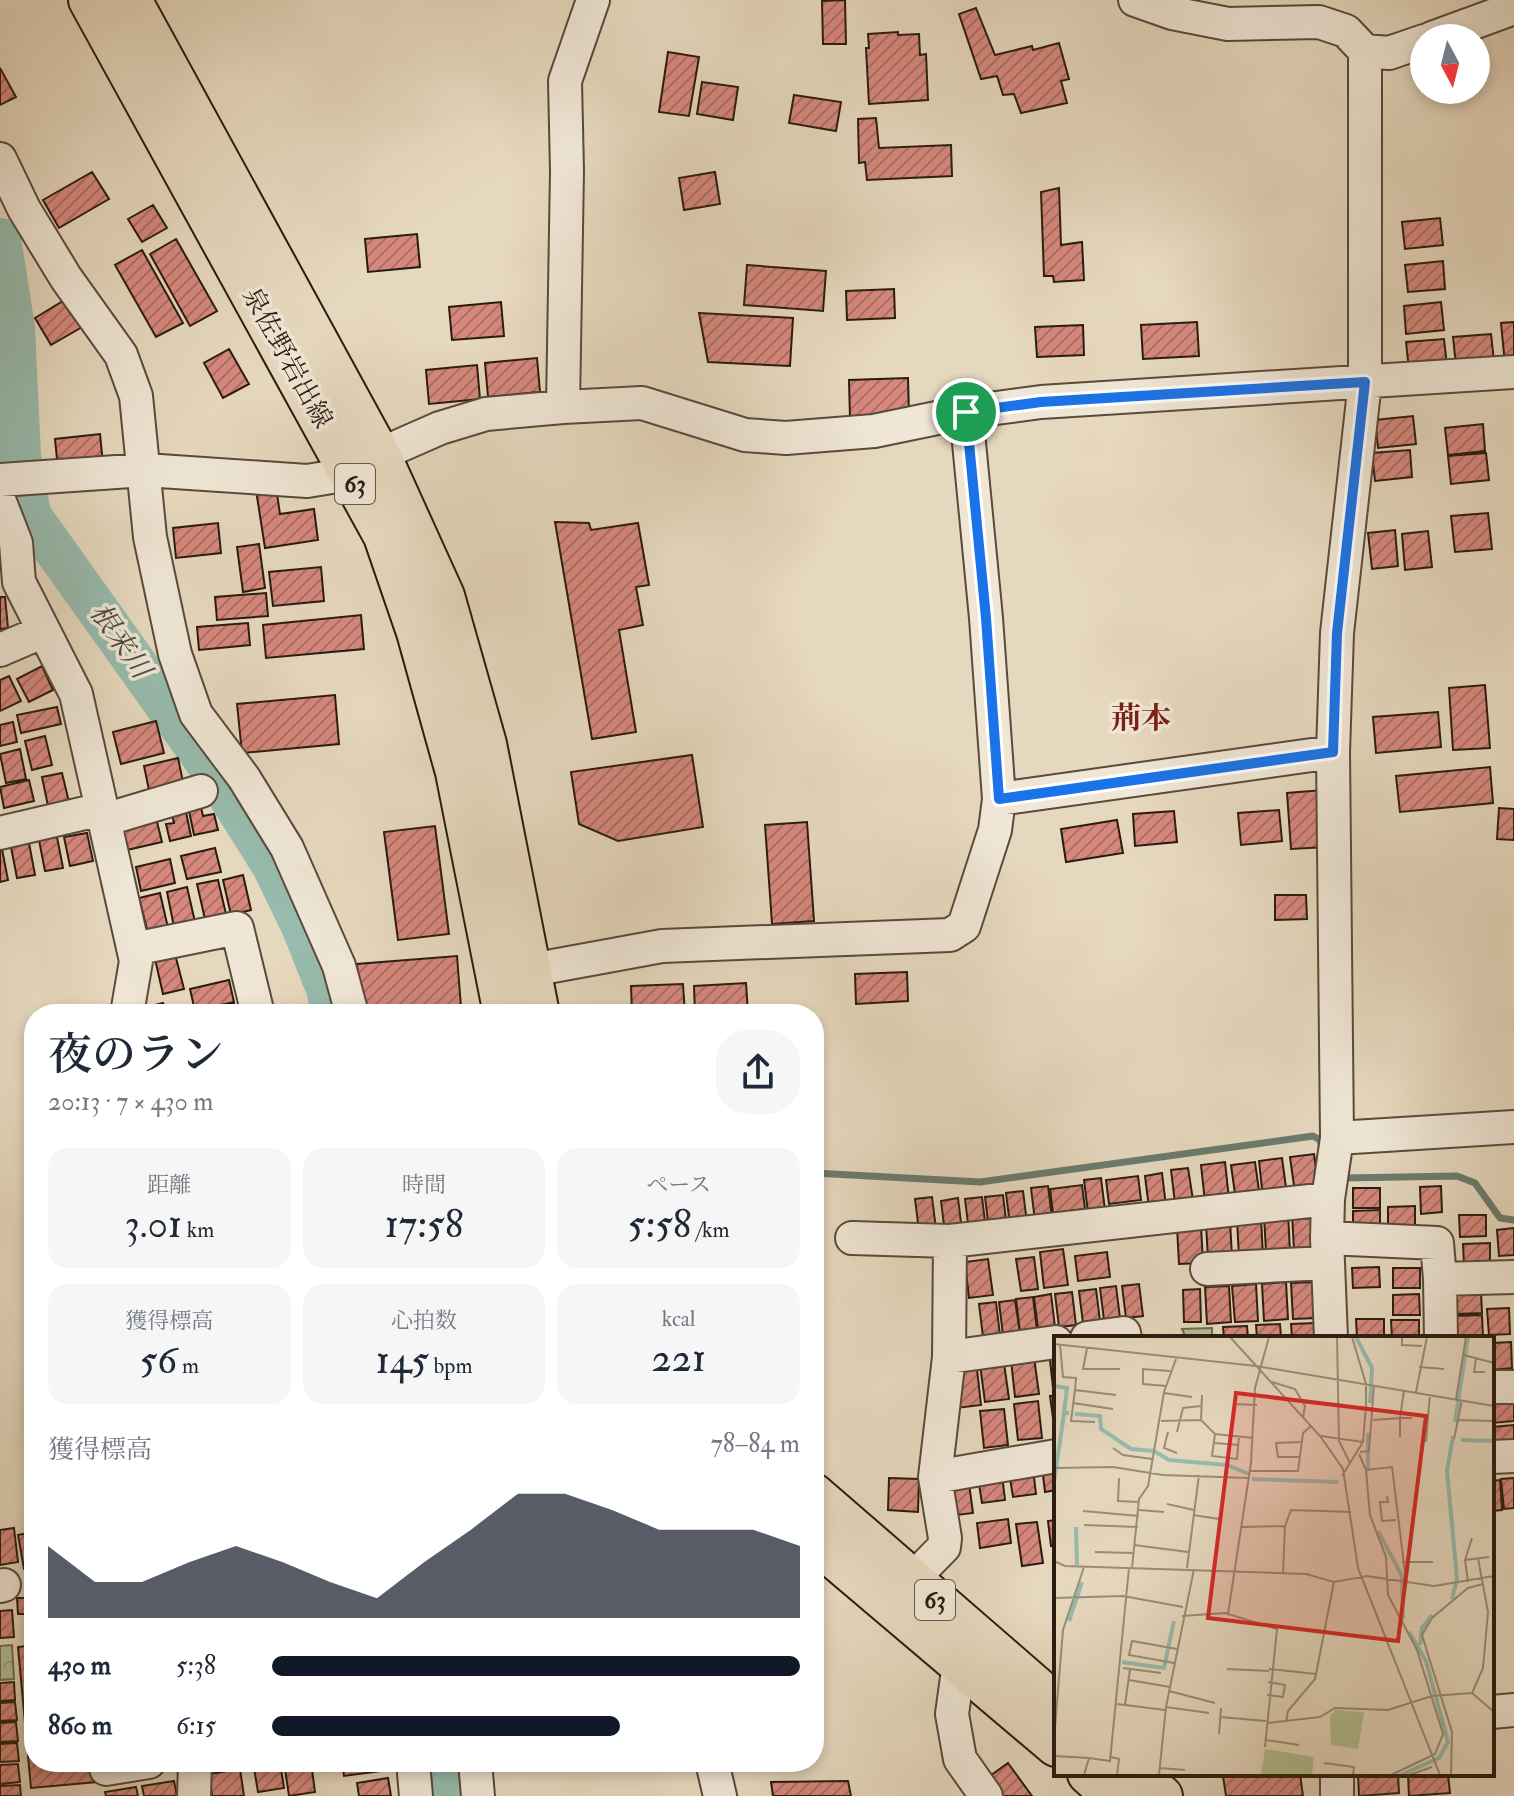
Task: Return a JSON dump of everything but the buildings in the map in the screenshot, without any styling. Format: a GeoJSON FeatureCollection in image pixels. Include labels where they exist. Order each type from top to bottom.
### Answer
{"type":"FeatureCollection","features":[{"type":"Feature","properties":{"kind":"main road","name":"泉佐野岩出線"},"geometry":{"type":"LineString","coordinates":[[89,0],[365,466]]}},
{"type":"Feature","properties":{"kind":"main road","name":"泉佐野岩出線"},"geometry":{"type":"LineString","coordinates":[[131,0],[365,466],[384,536],[417,632],[456,772],[479,878],[513,970],[533,1004]]}},
{"type":"Feature","properties":{"kind":"main road","name":"泉佐野岩出線"},"geometry":{"type":"LineString","coordinates":[[506,1004],[513,970]]}},
{"type":"Feature","properties":{"kind":"main road","name":"63"},"geometry":{"type":"LineString","coordinates":[[824,1505],[959,1663],[1054,1744]]}},
{"type":"Feature","properties":{"kind":"main road","name":"63"},"geometry":{"type":"LineString","coordinates":[[824,1547],[900,1592],[1054,1703]]}},
{"type":"Feature","properties":{"kind":"main road"},"geometry":{"type":"LineString","coordinates":[[1090,1776],[1113,1796]]}},
{"type":"Feature","properties":{"kind":"main road"},"geometry":{"type":"LineString","coordinates":[[1138,1776],[1162,1796]]}},
{"type":"Feature","properties":{"kind":"street"},"geometry":{"type":"LineString","coordinates":[[563,407],[567,171],[565,81],[593,0]]}},
{"type":"Feature","properties":{"kind":"street"},"geometry":{"type":"LineString","coordinates":[[1135,0],[1172,13],[1228,24],[1319,22],[1346,31],[1365,51],[1389,53],[1410,46]]}},
{"type":"Feature","properties":{"kind":"street"},"geometry":{"type":"LineString","coordinates":[[1470,24],[1514,8]]}},
{"type":"Feature","properties":{"kind":"street"},"geometry":{"type":"LineString","coordinates":[[1331,1336],[1327,1251],[1333,1171],[1333,752],[1337,633],[1365,382],[1365,51]]}},
{"type":"Feature","properties":{"kind":"street"},"geometry":{"type":"LineString","coordinates":[[0,159],[24,209],[66,278],[121,355],[136,396],[150,537],[175,654],[196,714],[244,778],[287,848],[339,966],[349,1004]]}},
{"type":"Feature","properties":{"kind":"street"},"geometry":{"type":"LineString","coordinates":[[129,1004],[136,961],[134,949],[76,694],[19,582],[16,543],[2,487],[53,477],[145,470],[307,481],[365,466],[440,428],[486,414],[563,407],[642,403],[745,435],[786,438],[874,431],[966,412],[1041,402],[1514,372]]}},
{"type":"Feature","properties":{"kind":"street"},"geometry":{"type":"LineString","coordinates":[[513,970],[662,946],[950,935],[964,926],[995,830],[999,799],[986,618],[966,412]]}},
{"type":"Feature","properties":{"kind":"street"},"geometry":{"type":"LineString","coordinates":[[0,650],[44,631]]}},
{"type":"Feature","properties":{"kind":"street"},"geometry":{"type":"LineString","coordinates":[[999,799],[1333,752]]}},
{"type":"Feature","properties":{"kind":"street"},"geometry":{"type":"LineString","coordinates":[[0,833],[103,814],[201,791]]}},
{"type":"Feature","properties":{"kind":"street"},"geometry":{"type":"LineString","coordinates":[[134,949],[237,928],[256,1004]]}},
{"type":"Feature","properties":{"kind":"street"},"geometry":{"type":"LineString","coordinates":[[852,1238],[950,1241],[1333,1171],[1514,1127]]}},
{"type":"Feature","properties":{"kind":"street"},"geometry":{"type":"LineString","coordinates":[[900,1592],[944,1547],[935,1477],[949,1357],[950,1241]]}},
{"type":"Feature","properties":{"kind":"street"},"geometry":{"type":"LineString","coordinates":[[1207,1269],[1327,1251],[1437,1243],[1441,1336]]}},
{"type":"Feature","properties":{"kind":"street"},"geometry":{"type":"LineString","coordinates":[[1440,1279],[1514,1277]]}},
{"type":"Feature","properties":{"kind":"street"},"geometry":{"type":"LineString","coordinates":[[1102,1336],[1124,1333],[1125,1336]]}},
{"type":"Feature","properties":{"kind":"street"},"geometry":{"type":"LineString","coordinates":[[949,1357],[1054,1342]]}},
{"type":"Feature","properties":{"kind":"street"},"geometry":{"type":"LineString","coordinates":[[935,1477],[1054,1456]]}},
{"type":"Feature","properties":{"kind":"street"},"geometry":{"type":"LineString","coordinates":[[1494,1457],[1514,1456]]}},
{"type":"Feature","properties":{"kind":"street"},"geometry":{"type":"LineString","coordinates":[[959,1663],[952,1714],[960,1759],[986,1796]]}},
{"type":"Feature","properties":{"kind":"street"},"geometry":{"type":"LineString","coordinates":[[1494,1712],[1514,1710]]}},
{"type":"Feature","properties":{"kind":"street"},"geometry":{"type":"LineString","coordinates":[[194,1796],[195,1772]]}},
{"type":"Feature","properties":{"kind":"street"},"geometry":{"type":"LineString","coordinates":[[414,1772],[416,1796]]}},
{"type":"Feature","properties":{"kind":"street"},"geometry":{"type":"LineString","coordinates":[[476,1772],[478,1796]]}},
{"type":"Feature","properties":{"kind":"street"},"geometry":{"type":"LineString","coordinates":[[714,1772],[720,1796]]}},
{"type":"Feature","properties":{"kind":"green space"},"geometry":{"type":"Polygon","coordinates":[[[1212,1328],[1212,1336],[1185,1336],[1182,1329],[1212,1328]]]}},
{"type":"Feature","properties":{"kind":"green space"},"geometry":{"type":"Polygon","coordinates":[[[12,1645],[14,1679],[0,1680],[0,1646],[12,1645]]]}},
{"type":"Feature","properties":{"kind":"waterway","name":"根来川"},"geometry":{"type":"LineString","coordinates":[[0,239],[14,328],[20,456],[30,515],[219,780],[273,866],[302,926],[331,1004]]}},
{"type":"Feature","properties":{"kind":"waterway"},"geometry":{"type":"LineString","coordinates":[[824,1174],[980,1182],[1313,1136],[1320,1140],[1322,1147]]}},
{"type":"Feature","properties":{"kind":"waterway"},"geometry":{"type":"LineString","coordinates":[[1340,1175],[1344,1178],[1457,1176],[1475,1183],[1500,1218],[1514,1220]]}},
{"type":"Feature","properties":{"kind":"waterway","name":"根来川"},"geometry":{"type":"LineString","coordinates":[[439,1772],[441,1796]]}},
{"type":"Feature","properties":{"kind":"district","name":"荊本"},"geometry":{"type":"Point","coordinates":[1141,718]}},
{"type":"Feature","properties":{"kind":"route"},"geometry":{"type":"LineString","coordinates":[[1365,382],[1337,633],[1333,752],[999,799],[986,618],[966,412],[1041,402],[1365,382]]}}]}
